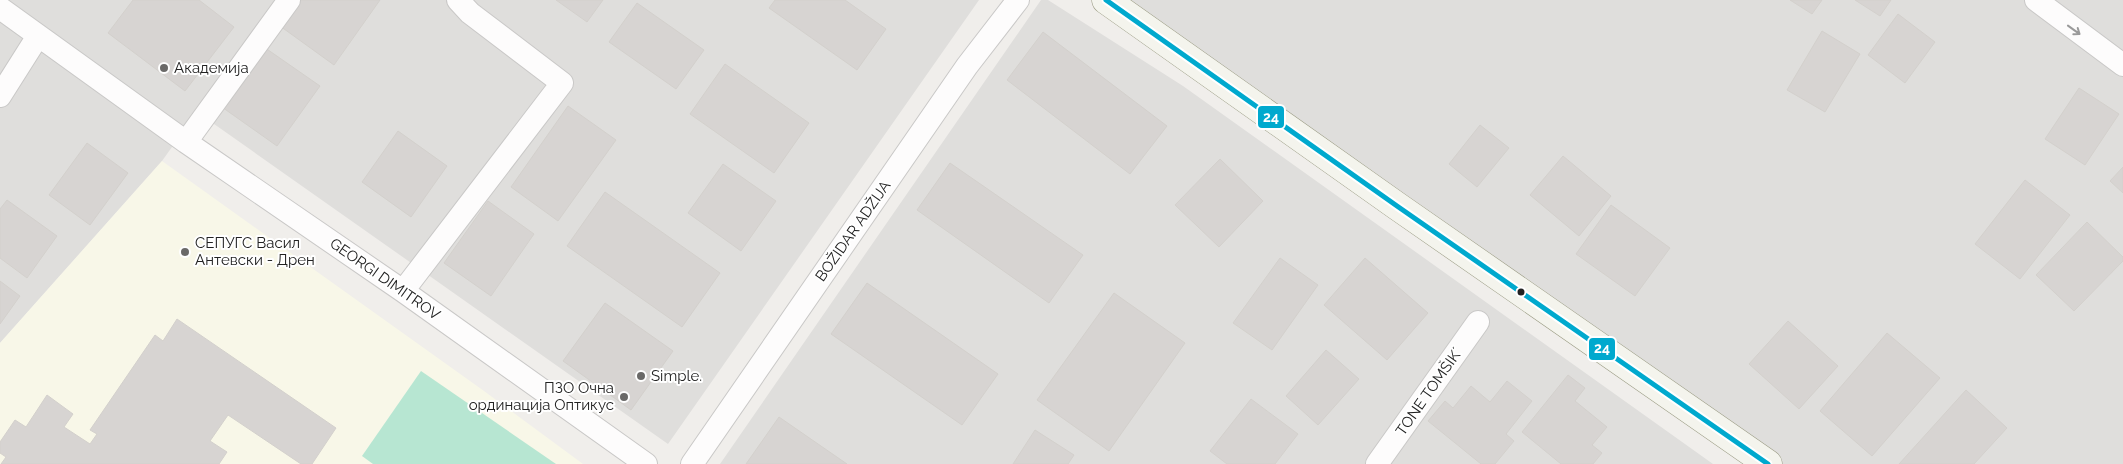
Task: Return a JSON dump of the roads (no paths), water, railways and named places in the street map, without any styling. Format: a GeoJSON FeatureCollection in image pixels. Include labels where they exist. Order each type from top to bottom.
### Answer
{"type":"FeatureCollection","features":[{"type":"Feature","properties":{"kind":"street"},"geometry":{"type":"LineString","coordinates":[[186,142],[289,0]]}},
{"type":"Feature","properties":{"kind":"street"},"geometry":{"type":"LineString","coordinates":[[403,291],[562,83],[470,13],[458,0]]}},
{"type":"Feature","properties":{"kind":"street","name":"BOŽIDAR ADŽIJA"},"geometry":{"type":"LineString","coordinates":[[692,464],[962,74],[1018,0]]}},
{"type":"Feature","properties":{"kind":"street"},"geometry":{"type":"LineString","coordinates":[[1106,0],[1389,201],[1768,464]]}},
{"type":"Feature","properties":{"kind":"street"},"geometry":{"type":"LineString","coordinates":[[2036,0],[2123,65]]}},
{"type":"Feature","properties":{"kind":"street","name":"GEORGI DIMITROV"},"geometry":{"type":"LineString","coordinates":[[0,8],[186,142],[403,291],[646,464]]}},
{"type":"Feature","properties":{"kind":"street"},"geometry":{"type":"LineString","coordinates":[[0,96],[38,36]]}},
{"type":"Feature","properties":{"kind":"street","name":"TONE TOMŠIḰ"},"geometry":{"type":"LineString","coordinates":[[1377,464],[1478,322]]}},
{"type":"Feature","properties":{"kind":"place","name":"Академија"},"geometry":{"type":"Point","coordinates":[164,68]}},
{"type":"Feature","properties":{"kind":"place","name":"СЕПУГС Васил Антевски - Дрен"},"geometry":{"type":"Point","coordinates":[185,252]}},
{"type":"Feature","properties":{"kind":"place","name":"Simple."},"geometry":{"type":"Point","coordinates":[641,376]}},
{"type":"Feature","properties":{"kind":"place","name":"ПЗО Очна ординација Оптикус"},"geometry":{"type":"Point","coordinates":[624,397]}}]}
